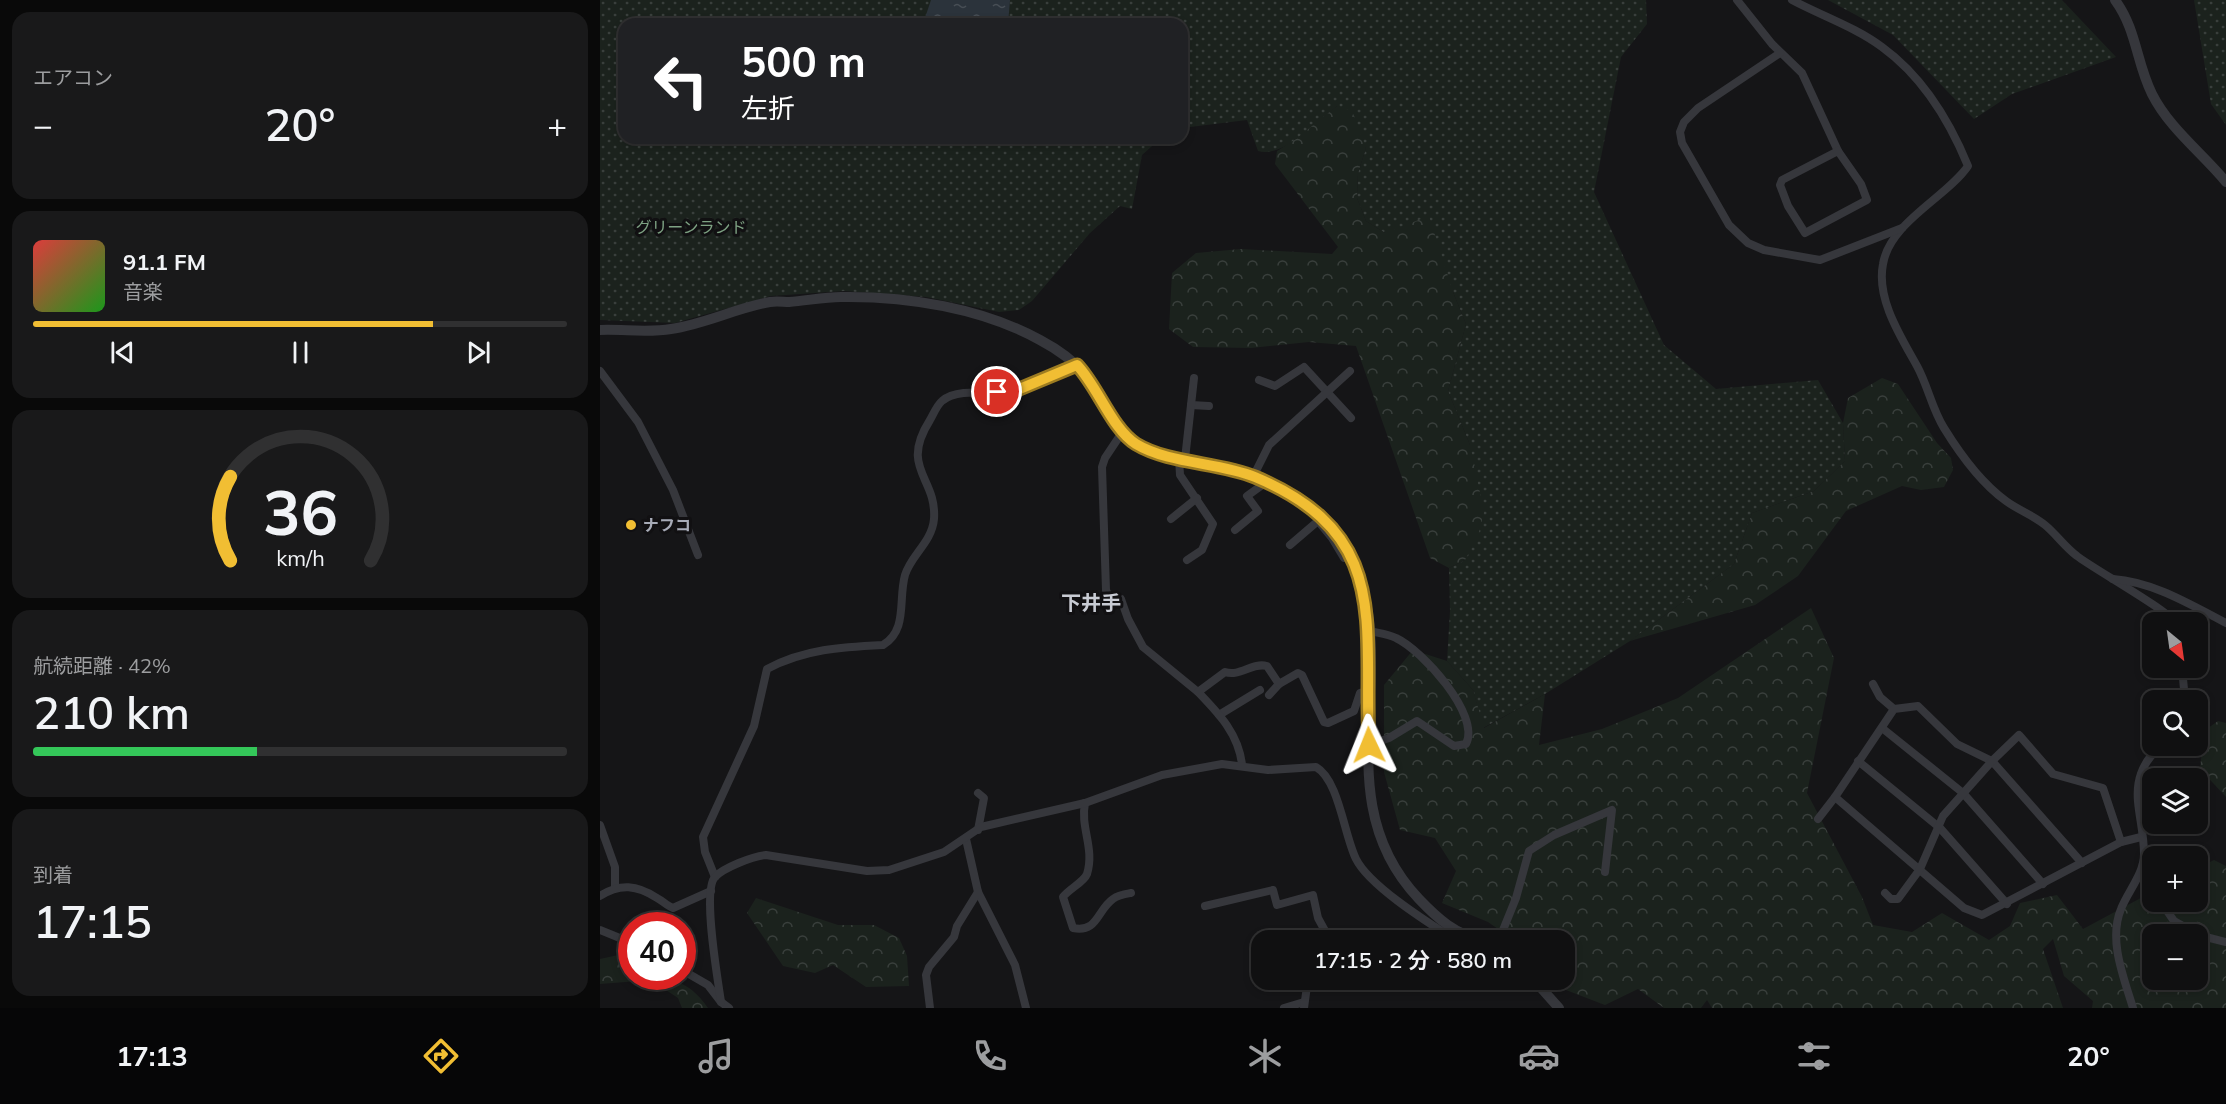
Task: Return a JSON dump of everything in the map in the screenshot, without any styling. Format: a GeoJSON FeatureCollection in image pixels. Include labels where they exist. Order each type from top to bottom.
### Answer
{"type":"FeatureCollection","features":[{"type":"Feature","properties":{"kind":"street"},"geometry":{"type":"LineString","coordinates":[[1737,0],[1780,53],[1802,73],[1838,151],[1861,184],[1868,200],[1804,234],[1788,206],[1780,185],[1782,180],[1838,151]]}},
{"type":"Feature","properties":{"kind":"street"},"geometry":{"type":"LineString","coordinates":[[1792,0],[1859,33],[1894,58],[1937,106],[1968,166],[1962,175],[1926,204],[1895,238],[1882,263],[1882,287],[1900,339],[1926,382],[1944,428],[1979,475],[1997,494],[2033,516],[2076,556],[2165,612]]}},
{"type":"Feature","properties":{"kind":"street"},"geometry":{"type":"LineString","coordinates":[[2115,0],[2130,24],[2145,76],[2157,102],[2226,182]]}},
{"type":"Feature","properties":{"kind":"street"},"geometry":{"type":"LineString","coordinates":[[1780,53],[1698,108],[1684,122],[1680,132],[1682,143],[1729,225],[1748,243],[1756,247],[1816,260],[1905,227]]}},
{"type":"Feature","properties":{"kind":"street"},"geometry":{"type":"LineString","coordinates":[[600,330],[668,330],[774,301],[856,297],[925,304],[993,320],[1041,340],[1077,365],[1087,376],[1123,431],[1137,445],[1253,477],[1308,506],[1337,535],[1350,556],[1363,587],[1370,631],[1370,800],[1376,830],[1397,874],[1449,930]]}},
{"type":"Feature","properties":{"kind":"street"},"geometry":{"type":"LineString","coordinates":[[721,1002],[710,911],[711,891],[715,877],[705,852],[703,837],[754,726],[767,669],[807,652],[883,645],[892,639],[899,629],[900,592],[906,571],[930,536],[934,522],[934,510],[916,453],[921,434],[943,400],[969,392],[1010,393],[1077,365]]}},
{"type":"Feature","properties":{"kind":"street"},"geometry":{"type":"LineString","coordinates":[[1259,380],[1275,386],[1304,368],[1351,418]]}},
{"type":"Feature","properties":{"kind":"street"},"geometry":{"type":"LineString","coordinates":[[600,371],[639,422],[673,490],[698,555]]}},
{"type":"Feature","properties":{"kind":"street"},"geometry":{"type":"LineString","coordinates":[[1253,477],[1269,445],[1350,371]]}},
{"type":"Feature","properties":{"kind":"street"},"geometry":{"type":"LineString","coordinates":[[1187,560],[1202,550],[1212,531],[1211,518],[1180,475],[1194,378]]}},
{"type":"Feature","properties":{"kind":"street"},"geometry":{"type":"LineString","coordinates":[[1191,405],[1209,406]]}},
{"type":"Feature","properties":{"kind":"street"},"geometry":{"type":"LineString","coordinates":[[1123,431],[1105,458],[1102,467],[1106,590],[1111,603],[1121,599],[1143,647],[1198,692],[1220,714],[1240,747],[1242,764]]}},
{"type":"Feature","properties":{"kind":"street"},"geometry":{"type":"LineString","coordinates":[[1235,530],[1258,511],[1247,496],[1265,483]]}},
{"type":"Feature","properties":{"kind":"street"},"geometry":{"type":"LineString","coordinates":[[1171,519],[1197,498]]}},
{"type":"Feature","properties":{"kind":"street"},"geometry":{"type":"LineString","coordinates":[[1290,545],[1318,521],[1344,558],[1350,556]]}},
{"type":"Feature","properties":{"kind":"street"},"geometry":{"type":"LineString","coordinates":[[2110,579],[2130,580],[2154,588],[2226,623]]}},
{"type":"Feature","properties":{"kind":"street"},"geometry":{"type":"LineString","coordinates":[[1369,745],[1389,738],[1416,721],[1454,746],[1466,744],[1469,738],[1465,718],[1432,665],[1396,638],[1370,631]]}},
{"type":"Feature","properties":{"kind":"street"},"geometry":{"type":"LineString","coordinates":[[1198,692],[1226,672],[1231,674],[1260,664],[1272,671],[1279,684]]}},
{"type":"Feature","properties":{"kind":"street"},"geometry":{"type":"LineString","coordinates":[[1269,695],[1279,684],[1298,673],[1302,675],[1324,722],[1328,723],[1354,711],[1360,693],[1369,691]]}},
{"type":"Feature","properties":{"kind":"street"},"geometry":{"type":"LineString","coordinates":[[1873,684],[1880,698],[1894,709],[1918,706],[1957,744],[1992,761],[2082,863]]}},
{"type":"Feature","properties":{"kind":"street"},"geometry":{"type":"LineString","coordinates":[[1220,714],[1260,690]]}},
{"type":"Feature","properties":{"kind":"street"},"geometry":{"type":"LineString","coordinates":[[1818,819],[1894,709]]}},
{"type":"Feature","properties":{"kind":"street"},"geometry":{"type":"LineString","coordinates":[[1882,728],[1963,793],[2043,884]]}},
{"type":"Feature","properties":{"kind":"street"},"geometry":{"type":"LineString","coordinates":[[1885,893],[1892,899],[1898,898],[1920,869],[1940,828],[1943,816],[1992,761],[2019,735],[2053,774],[2103,788],[2121,842]]}},
{"type":"Feature","properties":{"kind":"street"},"geometry":{"type":"LineString","coordinates":[[2143,846],[2138,788],[2144,767],[2152,756]]}},
{"type":"Feature","properties":{"kind":"street"},"geometry":{"type":"LineString","coordinates":[[1858,761],[1940,828],[2007,904]]}},
{"type":"Feature","properties":{"kind":"street"},"geometry":{"type":"LineString","coordinates":[[715,877],[750,858],[766,855],[867,871],[889,870],[944,852],[978,830],[1085,803],[1161,774],[1209,765],[1242,764],[1268,770],[1316,767],[1331,782],[1356,859],[1366,872],[1408,909],[1445,930]]}},
{"type":"Feature","properties":{"kind":"street"},"geometry":{"type":"LineString","coordinates":[[978,793],[984,798],[978,830]]}},
{"type":"Feature","properties":{"kind":"street"},"geometry":{"type":"LineString","coordinates":[[1835,797],[1964,908],[1982,915],[2007,904],[2121,842],[2141,837]]}},
{"type":"Feature","properties":{"kind":"street"},"geometry":{"type":"LineString","coordinates":[[1085,803],[1082,817],[1091,851],[1087,875],[1063,897],[1073,928],[1094,924],[1112,899],[1131,893]]}},
{"type":"Feature","properties":{"kind":"street"},"geometry":{"type":"LineString","coordinates":[[1503,930],[1516,898],[1529,851],[1554,835],[1612,810],[1605,872]]}},
{"type":"Feature","properties":{"kind":"street"},"geometry":{"type":"LineString","coordinates":[[600,825],[603,850],[615,867],[615,887]]}},
{"type":"Feature","properties":{"kind":"street"},"geometry":{"type":"LineString","coordinates":[[966,839],[978,892],[1015,964],[1026,1008]]}},
{"type":"Feature","properties":{"kind":"street"},"geometry":{"type":"LineString","coordinates":[[2133,1008],[2120,958],[2116,924],[2142,866]]}},
{"type":"Feature","properties":{"kind":"street"},"geometry":{"type":"LineString","coordinates":[[600,896],[615,887],[641,890],[673,908],[711,891]]}},
{"type":"Feature","properties":{"kind":"street"},"geometry":{"type":"LineString","coordinates":[[1205,906],[1273,890],[1277,905],[1313,895],[1323,930]]}},
{"type":"Feature","properties":{"kind":"street"},"geometry":{"type":"LineString","coordinates":[[930,1008],[926,975],[928,967],[954,937],[957,926],[978,892]]}},
{"type":"Feature","properties":{"kind":"street"},"geometry":{"type":"LineString","coordinates":[[2168,912],[2179,924]]}},
{"type":"Feature","properties":{"kind":"street"},"geometry":{"type":"LineString","coordinates":[[600,930],[618,937]]}},
{"type":"Feature","properties":{"kind":"street"},"geometry":{"type":"LineString","coordinates":[[2208,938],[2226,942]]}},
{"type":"Feature","properties":{"kind":"street"},"geometry":{"type":"LineString","coordinates":[[696,978],[708,985],[721,1002],[729,1008]]}},
{"type":"Feature","properties":{"kind":"street"},"geometry":{"type":"LineString","coordinates":[[1284,1008],[1304,1005],[1306,990]]}},
{"type":"Feature","properties":{"kind":"street"},"geometry":{"type":"LineString","coordinates":[[1543,990],[1558,1008]]}},
{"type":"Feature","properties":{"kind":"green space","name":"グリーンランド"},"geometry":{"type":"Polygon","coordinates":[[[600,0],[1646,0],[1647,24],[1621,57],[1594,192],[1664,345],[1716,389],[1818,380],[1843,423],[1845,461],[1814,491],[1752,513],[1734,564],[1630,641],[1545,694],[1483,728],[1473,690],[1447,661],[1450,611],[1449,568],[1465,560],[1470,445],[1448,391],[1466,324],[1453,292],[1385,233],[1366,221],[1357,198],[1358,173],[1366,148],[1337,106],[1300,137],[1268,152],[1258,151],[1247,120],[1188,127],[1188,18],[618,18],[618,144],[1154,144],[1142,155],[1132,209],[1120,206],[1090,233],[1032,301],[1019,310],[999,312],[926,297],[844,291],[771,296],[675,323],[600,320],[600,0]]]}},
{"type":"Feature","properties":{"kind":"green space"},"geometry":{"type":"Polygon","coordinates":[[[1828,0],[2062,0],[2116,57],[2012,94],[1974,119],[1893,35],[1828,0]]]}},
{"type":"Feature","properties":{"kind":"green space"},"geometry":{"type":"Polygon","coordinates":[[[2194,0],[2226,0],[2226,125],[2211,104],[2194,0]]]}},
{"type":"Feature","properties":{"kind":"green space"},"geometry":{"type":"Polygon","coordinates":[[[1337,106],[1352,111],[1366,148],[1358,173],[1357,198],[1366,221],[1385,233],[1429,216],[1453,292],[1466,324],[1448,391],[1470,445],[1484,512],[1478,536],[1465,560],[1449,568],[1430,558],[1356,346],[1309,342],[1251,348],[1193,347],[1169,329],[1172,273],[1196,253],[1241,249],[1332,254],[1338,247],[1275,164],[1277,151],[1296,139],[1337,106]]]}},
{"type":"Feature","properties":{"kind":"green space"},"geometry":{"type":"Polygon","coordinates":[[[1882,378],[1898,384],[1937,443],[1951,458],[1953,470],[1944,487],[1921,490],[1902,486],[1846,511],[1798,576],[1755,605],[1630,641],[1734,564],[1752,513],[1814,491],[1845,461],[1843,423],[1848,398],[1882,378]]]}},
{"type":"Feature","properties":{"kind":"green space"},"geometry":{"type":"Polygon","coordinates":[[[1811,608],[1834,658],[1807,793],[1862,897],[1873,925],[1912,932],[1942,913],[1989,940],[2010,926],[2020,903],[2057,895],[2083,929],[2142,897],[2142,912],[2208,912],[2208,863],[2214,860],[2226,866],[2226,1008],[2092,1008],[2093,1001],[2064,976],[2053,939],[2043,949],[2063,1008],[1712,1008],[1707,1000],[1701,1008],[1664,1008],[1638,989],[1605,1005],[1566,990],[1575,990],[1575,930],[1500,930],[1488,922],[1442,903],[1456,871],[1435,838],[1400,830],[1384,772],[1384,685],[1413,650],[1447,661],[1473,690],[1484,728],[1545,694],[1539,745],[1602,729],[1678,698],[1811,608]]]}},
{"type":"Feature","properties":{"kind":"green space"},"geometry":{"type":"Polygon","coordinates":[[[2218,721],[2226,723],[2226,797],[2208,778],[2208,768],[2200,768],[2201,756],[2208,756],[2208,728],[2218,721]]]}},
{"type":"Feature","properties":{"kind":"green space"},"geometry":{"type":"Polygon","coordinates":[[[756,898],[838,925],[874,925],[899,938],[907,956],[909,986],[866,987],[833,965],[815,973],[783,966],[747,913],[756,898]]]}},
{"type":"Feature","properties":{"kind":"green space"},"geometry":{"type":"Polygon","coordinates":[[[618,955],[618,983],[600,984],[600,959],[618,955]]]}},
{"type":"Feature","properties":{"kind":"green space"},"geometry":{"type":"Polygon","coordinates":[[[666,990],[692,990],[708,1008],[682,1008],[678,998],[666,990]]]}},
{"type":"Feature","properties":{"kind":"water"},"geometry":{"type":"Polygon","coordinates":[[[931,0],[1010,0],[1008,18],[925,18],[931,0]]]}},
{"type":"Feature","properties":{"kind":"place","name":"ナフコ"},"geometry":{"type":"Point","coordinates":[631,525]}},
{"type":"Feature","properties":{"kind":"district","name":"下井手"},"geometry":{"type":"Point","coordinates":[1091,603]}},
{"type":"Feature","properties":{"kind":"route"},"geometry":{"type":"LineString","coordinates":[[997,392],[1010,393],[1077,365],[1087,376],[1119,427],[1137,445],[1153,452],[1253,477],[1308,506],[1337,535],[1363,587],[1370,631],[1369,745]]}}]}
